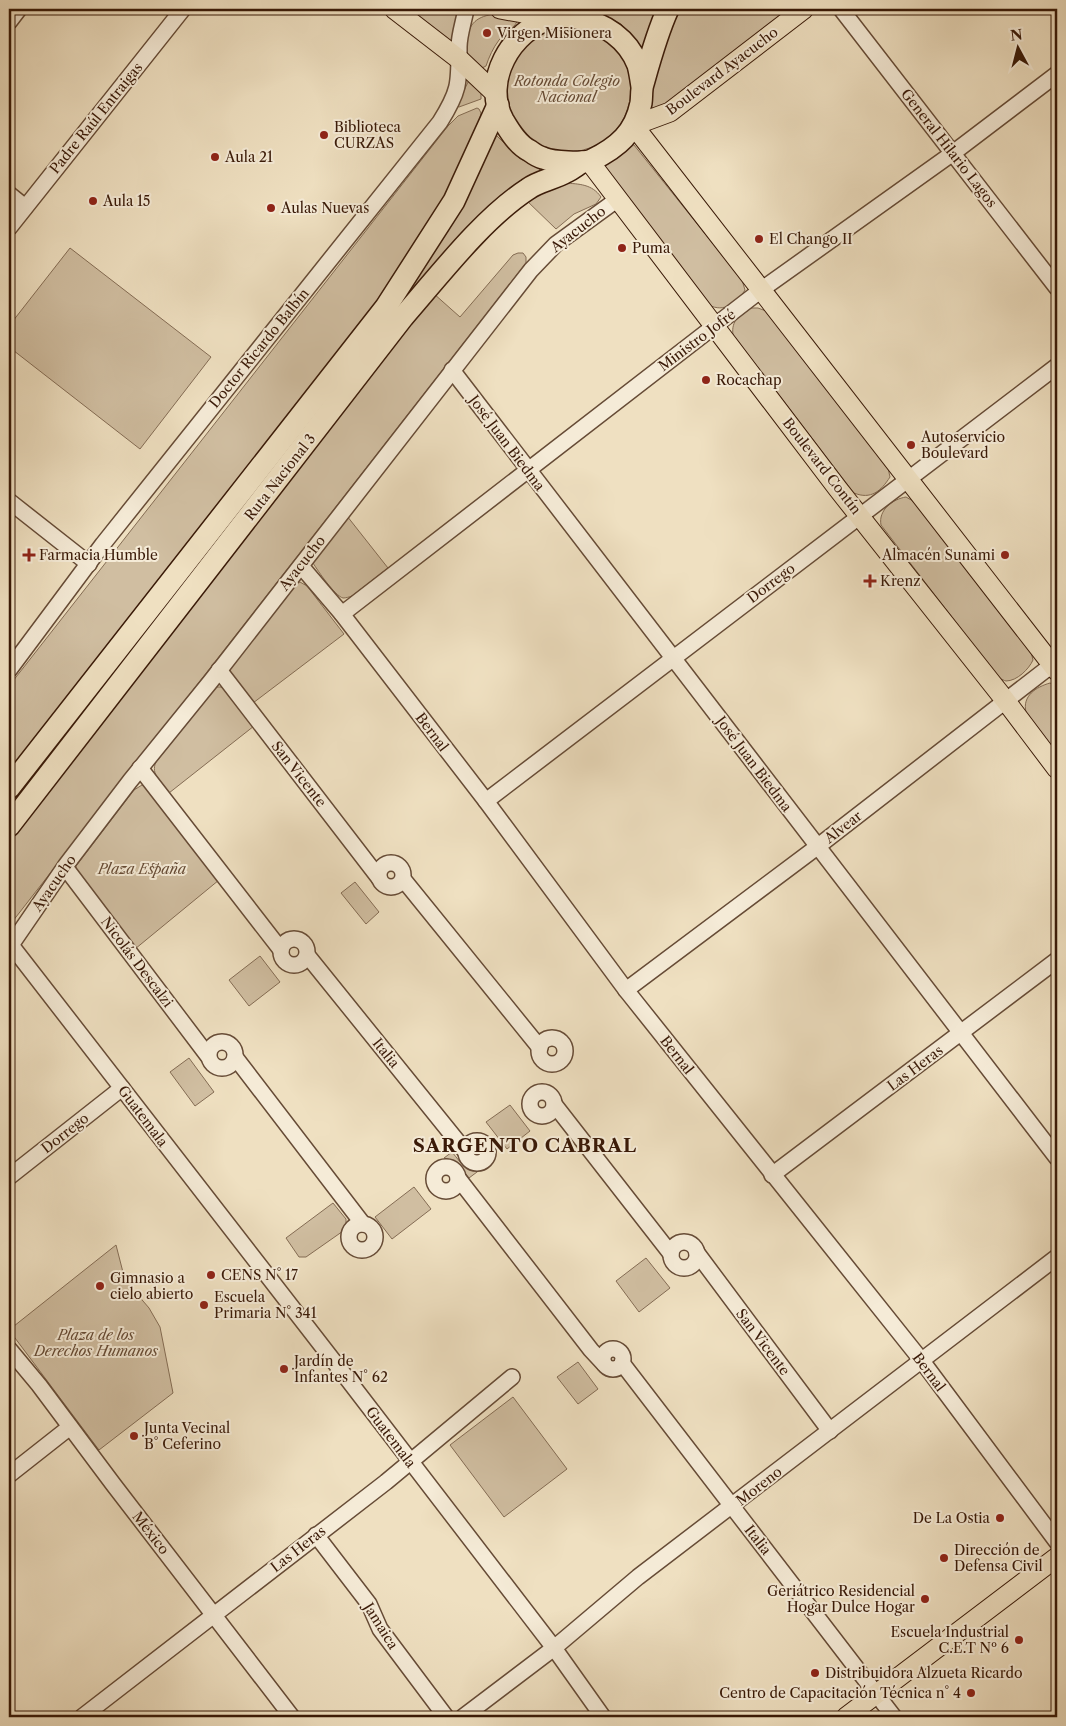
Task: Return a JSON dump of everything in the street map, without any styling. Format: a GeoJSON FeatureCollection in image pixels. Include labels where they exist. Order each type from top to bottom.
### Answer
{"type":"FeatureCollection","features":[{"type":"Feature","properties":{"kind":"highway"},"geometry":{"type":"LineString","coordinates":[[642,87],[655,42],[668,9]]}},
{"type":"Feature","properties":{"kind":"highway"},"geometry":{"type":"LineString","coordinates":[[497,100],[501,115],[511,134],[526,149],[545,159],[585,162],[610,150],[626,137],[634,126],[642,101],[642,87],[638,65],[627,46],[610,30],[590,21],[549,13]]}},
{"type":"Feature","properties":{"kind":"highway","name":"Ruta Nacional 3"},"geometry":{"type":"LineString","coordinates":[[9,788],[390,301],[454,202],[497,100],[499,71],[509,50],[525,33],[549,13]]}},
{"type":"Feature","properties":{"kind":"highway","name":"Ruta Nacional 3"},"geometry":{"type":"LineString","coordinates":[[9,826],[403,317],[428,288],[482,228],[504,208],[529,188],[585,162]]}},
{"type":"Feature","properties":{"kind":"main road"},"geometry":{"type":"LineString","coordinates":[[394,9],[460,60],[497,100]]}},
{"type":"Feature","properties":{"kind":"main road"},"geometry":{"type":"LineString","coordinates":[[500,9],[549,13]]}},
{"type":"Feature","properties":{"kind":"main road","name":"Boulevard Ayacucho"},"geometry":{"type":"LineString","coordinates":[[634,126],[670,112],[804,9]]}},
{"type":"Feature","properties":{"kind":"main road"},"geometry":{"type":"LineString","coordinates":[[634,126],[908,480],[1056,666]]}},
{"type":"Feature","properties":{"kind":"main road","name":"Boulevard Contín"},"geometry":{"type":"LineString","coordinates":[[585,162],[618,199],[838,490],[860,515],[1057,769]]}},
{"type":"Feature","properties":{"kind":"main road"},"geometry":{"type":"LineString","coordinates":[[846,1717],[1057,1557]]}},
{"type":"Feature","properties":{"kind":"street"},"geometry":{"type":"LineString","coordinates":[[9,22],[19,9]]}},
{"type":"Feature","properties":{"kind":"street","name":"Padre Raúl Entraigas"},"geometry":{"type":"LineString","coordinates":[[9,228],[183,9]]}},
{"type":"Feature","properties":{"kind":"street","name":"Doctor Ricardo Balbín"},"geometry":{"type":"LineString","coordinates":[[9,670],[89,564],[440,122],[455,95],[459,82],[459,46],[466,9]]}},
{"type":"Feature","properties":{"kind":"street","name":"General Hilario Lagos"},"geometry":{"type":"LineString","coordinates":[[841,9],[1057,288]]}},
{"type":"Feature","properties":{"kind":"street","name":"Ministro Jofré"},"geometry":{"type":"LineString","coordinates":[[342,614],[761,290],[954,153],[1057,74]]}},
{"type":"Feature","properties":{"kind":"street"},"geometry":{"type":"LineString","coordinates":[[9,194],[25,206]]}},
{"type":"Feature","properties":{"kind":"street","name":"Ayacucho"},"geometry":{"type":"LineString","coordinates":[[10,947],[65,867],[140,768],[219,670],[531,270],[556,244],[618,199]]}},
{"type":"Feature","properties":{"kind":"street","name":"Dorrego"},"geometry":{"type":"LineString","coordinates":[[486,801],[1057,366]]}},
{"type":"Feature","properties":{"kind":"street","name":"José Juan Biedma"},"geometry":{"type":"LineString","coordinates":[[452,370],[1057,1158]]}},
{"type":"Feature","properties":{"kind":"street"},"geometry":{"type":"LineString","coordinates":[[9,500],[89,564]]}},
{"type":"Feature","properties":{"kind":"street","name":"Bernal"},"geometry":{"type":"LineString","coordinates":[[300,566],[342,614],[486,801],[626,990],[922,1361],[1057,1542]]}},
{"type":"Feature","properties":{"kind":"street","name":"Alvear"},"geometry":{"type":"LineString","coordinates":[[626,990],[818,847],[1005,700],[1056,666]]}},
{"type":"Feature","properties":{"kind":"street","name":"San Vicente"},"geometry":{"type":"LineString","coordinates":[[219,670],[379,878],[380,868],[387,863],[395,862],[402,867],[403,879],[540,1048]]}},
{"type":"Feature","properties":{"kind":"street","name":"Italia"},"geometry":{"type":"LineString","coordinates":[[140,768],[280,950],[285,942],[289,940],[298,940],[304,945],[307,955],[466,1152]]}},
{"type":"Feature","properties":{"kind":"street","name":"Nicolás Descalzi"},"geometry":{"type":"LineString","coordinates":[[65,867],[208,1056],[210,1048],[217,1042],[226,1042],[233,1047],[235,1057],[363,1224]]}},
{"type":"Feature","properties":{"kind":"street","name":"Guatemala"},"geometry":{"type":"LineString","coordinates":[[10,947],[122,1088],[411,1462],[554,1648],[603,1717]]}},
{"type":"Feature","properties":{"kind":"street","name":"Las Heras"},"geometry":{"type":"LineString","coordinates":[[772,1175],[1057,960]]}},
{"type":"Feature","properties":{"kind":"street","name":"Dorrego"},"geometry":{"type":"LineString","coordinates":[[9,1177],[122,1088]]}},
{"type":"Feature","properties":{"kind":"street","name":"San Vicente"},"geometry":{"type":"LineString","coordinates":[[554,1104],[671,1254],[674,1264],[685,1268],[696,1261],[697,1253],[830,1431]]}},
{"type":"Feature","properties":{"kind":"street","name":"Italia"},"geometry":{"type":"LineString","coordinates":[[458,1178],[591,1350],[604,1364],[604,1355],[608,1350],[614,1349],[622,1355],[622,1363],[894,1717]]}},
{"type":"Feature","properties":{"kind":"street","name":"Moreno"},"geometry":{"type":"LineString","coordinates":[[463,1717],[554,1648],[638,1577],[1057,1257]]}},
{"type":"Feature","properties":{"kind":"street","name":"México"},"geometry":{"type":"LineString","coordinates":[[9,1349],[39,1385],[292,1717]]}},
{"type":"Feature","properties":{"kind":"street","name":"Las Heras"},"geometry":{"type":"LineString","coordinates":[[82,1717],[411,1462],[512,1377]]}},
{"type":"Feature","properties":{"kind":"street"},"geometry":{"type":"LineString","coordinates":[[9,1475],[70,1427]]}},
{"type":"Feature","properties":{"kind":"street","name":"Jamaica"},"geometry":{"type":"LineString","coordinates":[[316,1535],[369,1604],[380,1629],[446,1717]]}},
{"type":"Feature","properties":{"kind":"green space"},"geometry":{"type":"Polygon","coordinates":[[[404,9],[456,9],[458,11],[452,43],[404,9]]]}},
{"type":"Feature","properties":{"kind":"green space"},"geometry":{"type":"Polygon","coordinates":[[[592,9],[660,9],[644,48],[641,48],[621,24],[592,9]]]}},
{"type":"Feature","properties":{"kind":"green space"},"geometry":{"type":"Polygon","coordinates":[[[675,9],[796,9],[670,106],[656,110],[651,107],[652,82],[675,9]]]}},
{"type":"Feature","properties":{"kind":"green space","name":"Rotonda Colegio Nacional"},"geometry":{"type":"Polygon","coordinates":[[[495,14],[518,18],[513,27],[499,40],[486,66],[482,68],[471,60],[467,54],[469,29],[479,19],[495,14]]]}},
{"type":"Feature","properties":{"kind":"green space","name":"Rotonda Colegio Nacional"},"geometry":{"type":"Polygon","coordinates":[[[568,26],[592,31],[603,36],[613,44],[621,54],[626,65],[631,89],[626,113],[621,124],[613,134],[603,142],[592,147],[568,152],[544,147],[533,142],[523,134],[515,124],[510,113],[505,89],[510,65],[515,54],[523,44],[533,36],[544,31],[568,26]]]}},
{"type":"Feature","properties":{"kind":"green space","name":"Rotonda Colegio Nacional"},"geometry":{"type":"Polygon","coordinates":[[[469,80],[481,90],[481,99],[459,107],[457,106],[458,103],[469,80]]]}},
{"type":"Feature","properties":{"kind":"green space"},"geometry":{"type":"Polygon","coordinates":[[[477,108],[481,113],[478,127],[448,196],[385,296],[9,776],[9,686],[448,126],[458,116],[477,108]]]}},
{"type":"Feature","properties":{"kind":"green space","name":"Rotonda Colegio Nacional"},"geometry":{"type":"Polygon","coordinates":[[[494,133],[519,158],[540,169],[539,172],[400,305],[494,133]]]}},
{"type":"Feature","properties":{"kind":"green space"},"geometry":{"type":"Polygon","coordinates":[[[631,144],[634,145],[742,280],[745,290],[734,303],[720,308],[709,305],[603,167],[604,162],[619,156],[631,144]]]}},
{"type":"Feature","properties":{"kind":"green space"},"geometry":{"type":"Polygon","coordinates":[[[565,183],[589,187],[594,189],[601,197],[596,204],[574,214],[556,229],[525,199],[565,183]]]}},
{"type":"Feature","properties":{"kind":"green space"},"geometry":{"type":"Polygon","coordinates":[[[70,248],[211,357],[140,449],[9,347],[9,326],[70,248]]]}},
{"type":"Feature","properties":{"kind":"green space"},"geometry":{"type":"Polygon","coordinates":[[[523,253],[526,257],[526,263],[9,926],[9,840],[433,293],[460,317],[513,255],[523,253]]]}},
{"type":"Feature","properties":{"kind":"green space"},"geometry":{"type":"Polygon","coordinates":[[[751,308],[766,311],[888,468],[890,477],[875,493],[860,495],[854,493],[733,335],[733,325],[735,322],[751,308]]]}},
{"type":"Feature","properties":{"kind":"green space"},"geometry":{"type":"Polygon","coordinates":[[[906,497],[913,501],[1031,652],[1033,660],[1026,671],[1018,677],[1006,681],[998,677],[881,525],[884,510],[896,500],[906,497]]]}},
{"type":"Feature","properties":{"kind":"green space"},"geometry":{"type":"Polygon","coordinates":[[[347,516],[388,568],[352,596],[343,598],[331,588],[313,563],[315,556],[347,516]]]}},
{"type":"Feature","properties":{"kind":"green space"},"geometry":{"type":"Polygon","coordinates":[[[300,582],[307,586],[344,634],[253,703],[231,676],[230,669],[292,585],[300,582]]]}},
{"type":"Feature","properties":{"kind":"green space"},"geometry":{"type":"Polygon","coordinates":[[[1050,683],[1057,686],[1057,754],[1026,712],[1025,706],[1031,693],[1050,683]]]}},
{"type":"Feature","properties":{"kind":"green space"},"geometry":{"type":"Polygon","coordinates":[[[216,687],[222,687],[227,690],[254,726],[169,793],[156,774],[156,762],[216,687]]]}},
{"type":"Feature","properties":{"kind":"green space","name":"Plaza España"},"geometry":{"type":"Polygon","coordinates":[[[144,785],[219,880],[135,949],[76,871],[76,866],[134,790],[144,785]]]}},
{"type":"Feature","properties":{"kind":"green space"},"geometry":{"type":"Polygon","coordinates":[[[355,882],[379,912],[366,924],[341,893],[355,882]]]}},
{"type":"Feature","properties":{"kind":"green space"},"geometry":{"type":"Polygon","coordinates":[[[260,956],[280,982],[249,1006],[229,980],[260,956]]]}},
{"type":"Feature","properties":{"kind":"green space"},"geometry":{"type":"Polygon","coordinates":[[[189,1058],[214,1092],[195,1106],[170,1072],[189,1058]]]}},
{"type":"Feature","properties":{"kind":"green space"},"geometry":{"type":"Polygon","coordinates":[[[510,1105],[530,1131],[507,1149],[486,1122],[510,1105]]]}},
{"type":"Feature","properties":{"kind":"green space"},"geometry":{"type":"Polygon","coordinates":[[[452,1152],[467,1167],[481,1169],[469,1178],[455,1163],[444,1158],[452,1152]]]}},
{"type":"Feature","properties":{"kind":"green space"},"geometry":{"type":"Polygon","coordinates":[[[414,1187],[431,1209],[392,1239],[375,1217],[414,1187]]]}},
{"type":"Feature","properties":{"kind":"green space"},"geometry":{"type":"Polygon","coordinates":[[[333,1203],[346,1219],[346,1229],[306,1257],[299,1257],[286,1238],[333,1203]]]}},
{"type":"Feature","properties":{"kind":"green space","name":"Plaza de los Derechos Humanos"},"geometry":{"type":"Polygon","coordinates":[[[116,1245],[125,1280],[149,1308],[160,1327],[173,1393],[99,1450],[9,1330],[116,1245]]]}},
{"type":"Feature","properties":{"kind":"green space"},"geometry":{"type":"Polygon","coordinates":[[[646,1258],[670,1288],[639,1312],[616,1281],[646,1258]]]}},
{"type":"Feature","properties":{"kind":"green space"},"geometry":{"type":"Polygon","coordinates":[[[578,1362],[598,1389],[578,1404],[557,1377],[578,1362]]]}},
{"type":"Feature","properties":{"kind":"green space"},"geometry":{"type":"Polygon","coordinates":[[[513,1397],[567,1469],[504,1517],[450,1445],[513,1397]]]}},
{"type":"Feature","properties":{"kind":"place","name":"Virgen Misionera"},"geometry":{"type":"Point","coordinates":[487,33]}},
{"type":"Feature","properties":{"kind":"place","name":"Biblioteca CURZAS"},"geometry":{"type":"Point","coordinates":[324,135]}},
{"type":"Feature","properties":{"kind":"place","name":"Aula 21"},"geometry":{"type":"Point","coordinates":[215,157]}},
{"type":"Feature","properties":{"kind":"place","name":"Aula 15"},"geometry":{"type":"Point","coordinates":[93,201]}},
{"type":"Feature","properties":{"kind":"place","name":"Aulas Nuevas"},"geometry":{"type":"Point","coordinates":[271,208]}},
{"type":"Feature","properties":{"kind":"place","name":"El Chango II"},"geometry":{"type":"Point","coordinates":[759,239]}},
{"type":"Feature","properties":{"kind":"place","name":"Puma"},"geometry":{"type":"Point","coordinates":[622,248]}},
{"type":"Feature","properties":{"kind":"place","name":"Rocachap"},"geometry":{"type":"Point","coordinates":[706,380]}},
{"type":"Feature","properties":{"kind":"place","name":"Autoservicio Boulevard"},"geometry":{"type":"Point","coordinates":[911,445]}},
{"type":"Feature","properties":{"kind":"place","name":"Farmacia Humble"},"geometry":{"type":"Point","coordinates":[29,555]}},
{"type":"Feature","properties":{"kind":"place","name":"Almacén Sunami"},"geometry":{"type":"Point","coordinates":[1005,555]}},
{"type":"Feature","properties":{"kind":"place","name":"Krenz"},"geometry":{"type":"Point","coordinates":[870,581]}},
{"type":"Feature","properties":{"kind":"place","name":"CENS N° 17"},"geometry":{"type":"Point","coordinates":[211,1275]}},
{"type":"Feature","properties":{"kind":"place","name":"Gimnasio a cielo abierto"},"geometry":{"type":"Point","coordinates":[100,1286]}},
{"type":"Feature","properties":{"kind":"place","name":"Escuela Primaria N° 341"},"geometry":{"type":"Point","coordinates":[204,1305]}},
{"type":"Feature","properties":{"kind":"place","name":"Jardín de Infantes N° 62"},"geometry":{"type":"Point","coordinates":[284,1369]}},
{"type":"Feature","properties":{"kind":"place","name":"Junta Vecinal B° Ceferino"},"geometry":{"type":"Point","coordinates":[134,1436]}},
{"type":"Feature","properties":{"kind":"place","name":"De La Ostia"},"geometry":{"type":"Point","coordinates":[1000,1518]}},
{"type":"Feature","properties":{"kind":"place","name":"Dirección de Defensa Civil"},"geometry":{"type":"Point","coordinates":[944,1558]}},
{"type":"Feature","properties":{"kind":"place","name":"Geriátrico Residencial Hogar Dulce Hogar"},"geometry":{"type":"Point","coordinates":[925,1599]}},
{"type":"Feature","properties":{"kind":"place","name":"Escuela Industrial C.E.T Nº 6"},"geometry":{"type":"Point","coordinates":[1019,1640]}},
{"type":"Feature","properties":{"kind":"place","name":"Distribuidora Alzueta Ricardo"},"geometry":{"type":"Point","coordinates":[815,1673]}},
{"type":"Feature","properties":{"kind":"place","name":"Centro de Capacitación Técnica n° 4"},"geometry":{"type":"Point","coordinates":[971,1693]}},
{"type":"Feature","properties":{"kind":"district","name":"SARGENTO CABRAL"},"geometry":{"type":"Point","coordinates":[525,1145]}}]}
